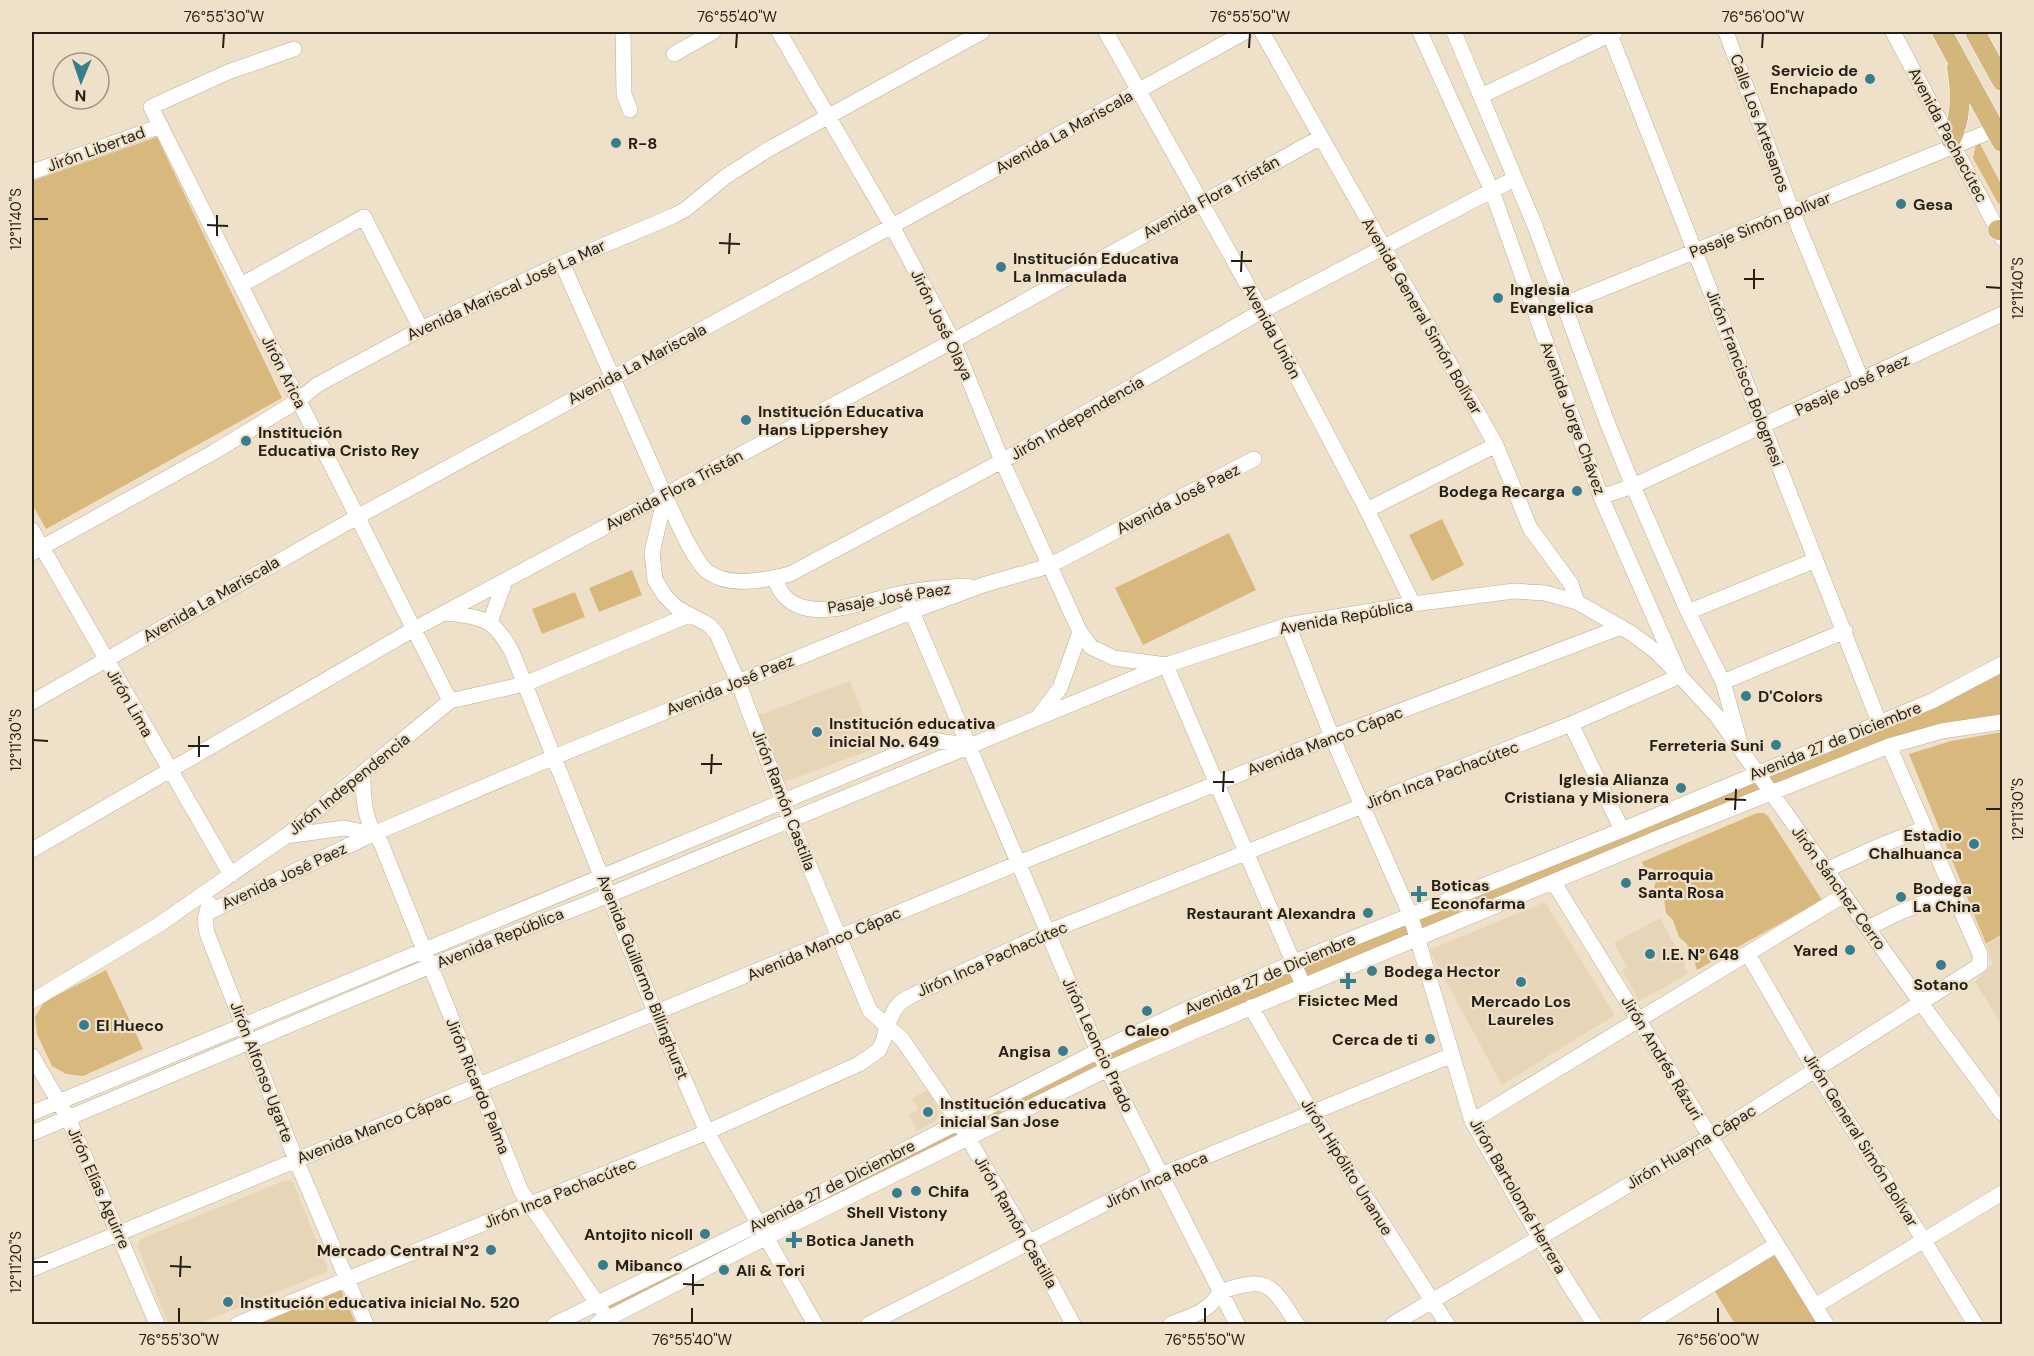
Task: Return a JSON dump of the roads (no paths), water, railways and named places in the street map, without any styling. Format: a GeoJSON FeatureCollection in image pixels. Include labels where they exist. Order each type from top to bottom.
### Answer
{"type":"FeatureCollection","features":[{"type":"Feature","properties":{"kind":"main road"},"geometry":{"type":"LineString","coordinates":[[1942,32],[2000,133]]}},
{"type":"Feature","properties":{"kind":"main road"},"geometry":{"type":"LineString","coordinates":[[1975,32],[2002,81]]}},
{"type":"Feature","properties":{"kind":"main road"},"geometry":{"type":"LineString","coordinates":[[1953,143],[1960,103],[1954,53]]}},
{"type":"Feature","properties":{"kind":"street"},"geometry":{"type":"LineString","coordinates":[[623,32],[624,94],[630,110]]}},
{"type":"Feature","properties":{"kind":"street"},"geometry":{"type":"LineString","coordinates":[[674,54],[714,32]]}},
{"type":"Feature","properties":{"kind":"street","name":"Jirón José Olaya"},"geometry":{"type":"LineString","coordinates":[[778,32],[892,226],[953,341],[1002,461],[1080,632],[1092,646],[1114,658],[1166,665]]}},
{"type":"Feature","properties":{"kind":"street","name":"Avenida Mariscal José La Mar"},"geometry":{"type":"LineString","coordinates":[[37,550],[222,447],[298,400],[317,385],[421,329],[562,263],[680,212],[738,169],[770,149],[982,32]]}},
{"type":"Feature","properties":{"kind":"street","name":"Avenida Unión"},"geometry":{"type":"LineString","coordinates":[[1106,32],[1262,311],[1367,510],[1413,604]]}},
{"type":"Feature","properties":{"kind":"street","name":"Avenida La Mariscala"},"geometry":{"type":"LineString","coordinates":[[32,702],[357,517],[1245,32]]}},
{"type":"Feature","properties":{"kind":"street","name":"Avenida General Simón Bolívar"},"geometry":{"type":"LineString","coordinates":[[1262,32],[1496,445],[1530,528],[1571,584],[1577,602]]}},
{"type":"Feature","properties":{"kind":"street","name":"Avenida Jorge Chávez"},"geometry":{"type":"LineString","coordinates":[[1420,32],[1492,191],[1601,496],[1680,676],[1716,716],[1756,773]]}},
{"type":"Feature","properties":{"kind":"street","name":"Avenida Jorge Chávez"},"geometry":{"type":"LineString","coordinates":[[1454,32],[1535,226],[1633,486],[1688,612],[1723,682],[1743,754]]}},
{"type":"Feature","properties":{"kind":"street"},"geometry":{"type":"LineString","coordinates":[[1481,96],[1611,32]]}},
{"type":"Feature","properties":{"kind":"street","name":"Jirón Francisco Bolognesi"},"geometry":{"type":"LineString","coordinates":[[1611,32],[1879,722]]}},
{"type":"Feature","properties":{"kind":"street","name":"Calle Los Artesanos"},"geometry":{"type":"LineString","coordinates":[[1726,32],[1792,211],[1862,381]]}},
{"type":"Feature","properties":{"kind":"street","name":"Avenida Pachacútec"},"geometry":{"type":"LineString","coordinates":[[1893,32],[2000,228]]}},
{"type":"Feature","properties":{"kind":"street","name":"Jirón Arica"},"geometry":{"type":"LineString","coordinates":[[294,49],[228,72],[151,107],[450,700]]}},
{"type":"Feature","properties":{"kind":"street","name":"Jirón Libertad"},"geometry":{"type":"LineString","coordinates":[[32,172],[161,126]]}},
{"type":"Feature","properties":{"kind":"street","name":"Pasaje Simón Bolívar"},"geometry":{"type":"LineString","coordinates":[[1565,304],[1953,143],[2000,133]]}},
{"type":"Feature","properties":{"kind":"street","name":"Avenida Flora Tristán"},"geometry":{"type":"LineString","coordinates":[[32,850],[414,629],[953,341],[1320,137]]}},
{"type":"Feature","properties":{"kind":"street","name":"Jirón Independencia"},"geometry":{"type":"LineString","coordinates":[[665,496],[697,559],[708,572],[723,579],[742,581],[774,578],[803,568],[1002,461],[1262,311],[1514,179]]}},
{"type":"Feature","properties":{"kind":"street"},"geometry":{"type":"LineString","coordinates":[[241,285],[364,217],[421,329]]}},
{"type":"Feature","properties":{"kind":"street"},"geometry":{"type":"LineString","coordinates":[[562,263],[665,496]]}},
{"type":"Feature","properties":{"kind":"street","name":"Pasaje José Paez"},"geometry":{"type":"LineString","coordinates":[[1601,496],[1633,486],[2002,314]]}},
{"type":"Feature","properties":{"kind":"street"},"geometry":{"type":"LineString","coordinates":[[1367,510],[1496,445]]}},
{"type":"Feature","properties":{"kind":"street","name":"Avenida José Paez"},"geometry":{"type":"LineString","coordinates":[[207,913],[373,834],[554,757],[913,611],[983,585],[1049,566],[1254,459]]}},
{"type":"Feature","properties":{"kind":"street","name":"Jirón Ramón Castilla"},"geometry":{"type":"LineString","coordinates":[[665,496],[653,542],[652,565],[656,579],[665,596],[677,608],[709,625],[717,634],[738,682],[790,820],[870,1011],[909,1047],[958,1120],[1029,1242],[1073,1324]]}},
{"type":"Feature","properties":{"kind":"street","name":"Jirón Lima"},"geometry":{"type":"LineString","coordinates":[[32,530],[37,550],[105,659],[168,770],[224,880]]}},
{"type":"Feature","properties":{"kind":"street"},"geometry":{"type":"LineString","coordinates":[[1688,612],[1816,560]]}},
{"type":"Feature","properties":{"kind":"street","name":"Pasaje José Paez"},"geometry":{"type":"LineString","coordinates":[[774,578],[781,593],[790,601],[803,607],[828,610],[904,592],[983,585]]}},
{"type":"Feature","properties":{"kind":"street"},"geometry":{"type":"LineString","coordinates":[[446,613],[476,617],[490,622],[505,581]]}},
{"type":"Feature","properties":{"kind":"street","name":"Avenida República"},"geometry":{"type":"LineString","coordinates":[[32,1113],[243,1025],[609,895],[1166,665],[1288,625],[1413,604],[1514,591],[1545,593],[1577,602],[1621,627],[1654,650],[1680,676]]}},
{"type":"Feature","properties":{"kind":"street","name":"Jirón Leoncio Prado"},"geometry":{"type":"LineString","coordinates":[[904,592],[1098,1051],[1237,1324]]}},
{"type":"Feature","properties":{"kind":"street","name":"Jirón Independencia"},"geometry":{"type":"LineString","coordinates":[[32,1001],[160,924],[286,836],[450,700],[525,684],[689,615]]}},
{"type":"Feature","properties":{"kind":"street","name":"Avenida Guillermo Billinghurst"},"geometry":{"type":"LineString","coordinates":[[490,622],[503,636],[525,684],[656,1014],[707,1132],[815,1324]]}},
{"type":"Feature","properties":{"kind":"street","name":"Jirón Bartolomé Herrera"},"geometry":{"type":"LineString","coordinates":[[1288,625],[1332,737],[1410,914],[1472,1121],[1539,1237],[1594,1324]]}},
{"type":"Feature","properties":{"kind":"street","name":"Avenida Manco Cápac"},"geometry":{"type":"LineString","coordinates":[[32,1269],[1217,783],[1621,627]]}},
{"type":"Feature","properties":{"kind":"street"},"geometry":{"type":"LineString","coordinates":[[1723,682],[1845,631]]}},
{"type":"Feature","properties":{"kind":"street"},"geometry":{"type":"LineString","coordinates":[[1037,717],[1060,688],[1080,632]]}},
{"type":"Feature","properties":{"kind":"street","name":"Avenida 27 de Diciembre"},"geometry":{"type":"LineString","coordinates":[[606,1323],[763,1230],[958,1120],[1098,1051],[1292,963],[1622,830],[1932,701],[2002,664]]}},
{"type":"Feature","properties":{"kind":"street"},"geometry":{"type":"LineString","coordinates":[[1166,665],[1303,985]]}},
{"type":"Feature","properties":{"kind":"street","name":"Jirón Inca Pachacútec"},"geometry":{"type":"LineString","coordinates":[[238,1324],[707,1132],[866,1061],[879,1050],[887,1025],[901,1002],[1048,932],[1572,724],[1680,676]]}},
{"type":"Feature","properties":{"kind":"street","name":"Avenida 27 de Diciembre"},"geometry":{"type":"LineString","coordinates":[[555,1324],[968,1138],[1108,1069],[1303,985],[1770,792],[1889,746],[1942,730],[2002,722]]}},
{"type":"Feature","properties":{"kind":"street"},"geometry":{"type":"LineString","coordinates":[[1572,724],[1622,830]]}},
{"type":"Feature","properties":{"kind":"street","name":"Avenida República"},"geometry":{"type":"LineString","coordinates":[[32,1133],[250,1043],[602,877],[931,740],[970,745]]}},
{"type":"Feature","properties":{"kind":"street"},"geometry":{"type":"LineString","coordinates":[[1868,928],[1952,891],[1889,746]]}},
{"type":"Feature","properties":{"kind":"street","name":"Jirón Ricardo Palma"},"geometry":{"type":"LineString","coordinates":[[363,773],[363,797],[373,834],[381,843],[520,1191],[597,1304],[606,1323]]}},
{"type":"Feature","properties":{"kind":"street","name":"Jirón Sánchez Cerro"},"geometry":{"type":"LineString","coordinates":[[1756,773],[1920,1003],[2002,1113]]}},
{"type":"Feature","properties":{"kind":"street"},"geometry":{"type":"LineString","coordinates":[[286,836],[344,828],[373,834]]}},
{"type":"Feature","properties":{"kind":"street"},"geometry":{"type":"LineString","coordinates":[[1826,870],[1925,828]]}},
{"type":"Feature","properties":{"kind":"street","name":"Jirón Alfonso Ugarte"},"geometry":{"type":"LineString","coordinates":[[224,880],[208,903],[205,920],[207,933],[296,1160],[366,1324]]}},
{"type":"Feature","properties":{"kind":"street","name":"Jirón Andrés Rázuri"},"geometry":{"type":"LineString","coordinates":[[1554,882],[1826,1324]]}},
{"type":"Feature","properties":{"kind":"street","name":"Jirón Huayna Cápac"},"geometry":{"type":"LineString","coordinates":[[1393,1324],[1710,1137],[1980,965],[1981,960],[1952,891]]}},
{"type":"Feature","properties":{"kind":"street"},"geometry":{"type":"LineString","coordinates":[[1472,1121],[1844,895]]}},
{"type":"Feature","properties":{"kind":"street","name":"Jirón General Simón Bolívar"},"geometry":{"type":"LineString","coordinates":[[1748,954],[1815,1070],[1975,1324]]}},
{"type":"Feature","properties":{"kind":"street","name":"Jirón Hipólito Unanue"},"geometry":{"type":"LineString","coordinates":[[1251,1007],[1312,1113],[1447,1324]]}},
{"type":"Feature","properties":{"kind":"street"},"geometry":{"type":"LineString","coordinates":[[1184,1011],[1192,1032]]}},
{"type":"Feature","properties":{"kind":"street","name":"Jirón Inca Roca"},"geometry":{"type":"LineString","coordinates":[[869,1324],[1161,1175],[1452,1055]]}},
{"type":"Feature","properties":{"kind":"street","name":"Jirón Elías Aguirre"},"geometry":{"type":"LineString","coordinates":[[32,1056],[68,1118],[157,1324]]}},
{"type":"Feature","properties":{"kind":"street"},"geometry":{"type":"LineString","coordinates":[[1815,1306],[2002,1192]]}},
{"type":"Feature","properties":{"kind":"street"},"geometry":{"type":"LineString","coordinates":[[1647,1324],[1776,1245]]}},
{"type":"Feature","properties":{"kind":"street"},"geometry":{"type":"LineString","coordinates":[[1171,1324],[1208,1309],[1220,1292],[1245,1284],[1257,1283],[1274,1292],[1297,1324]]}},
{"type":"Feature","properties":{"kind":"place","name":"Servicio de Enchapado"},"geometry":{"type":"Point","coordinates":[1870,79]}},
{"type":"Feature","properties":{"kind":"place","name":"R-8"},"geometry":{"type":"Point","coordinates":[616,143]}},
{"type":"Feature","properties":{"kind":"place","name":"Gesa"},"geometry":{"type":"Point","coordinates":[1901,204]}},
{"type":"Feature","properties":{"kind":"place","name":"Institución Educativa La Inmaculada"},"geometry":{"type":"Point","coordinates":[1001,267]}},
{"type":"Feature","properties":{"kind":"place","name":"Inglesia Evangelica"},"geometry":{"type":"Point","coordinates":[1498,298]}},
{"type":"Feature","properties":{"kind":"place","name":"Institución Educativa Hans Lippershey"},"geometry":{"type":"Point","coordinates":[746,420]}},
{"type":"Feature","properties":{"kind":"place","name":"Institución Educativa Cristo Rey"},"geometry":{"type":"Point","coordinates":[246,441]}},
{"type":"Feature","properties":{"kind":"place","name":"Bodega Recarga"},"geometry":{"type":"Point","coordinates":[1577,491]}},
{"type":"Feature","properties":{"kind":"place","name":"D'Colors"},"geometry":{"type":"Point","coordinates":[1746,696]}},
{"type":"Feature","properties":{"kind":"place","name":"Institución educativa inicial No. 649"},"geometry":{"type":"Point","coordinates":[817,732]}},
{"type":"Feature","properties":{"kind":"place","name":"Ferreteria Suni"},"geometry":{"type":"Point","coordinates":[1776,745]}},
{"type":"Feature","properties":{"kind":"place","name":"Iglesia Alianza Cristiana y Misionera"},"geometry":{"type":"Point","coordinates":[1681,788]}},
{"type":"Feature","properties":{"kind":"place","name":"Estadio Chalhuanca"},"geometry":{"type":"Point","coordinates":[1974,844]}},
{"type":"Feature","properties":{"kind":"place","name":"Parroquia Santa Rosa"},"geometry":{"type":"Point","coordinates":[1626,883]}},
{"type":"Feature","properties":{"kind":"place","name":"Boticas Econofarma"},"geometry":{"type":"Point","coordinates":[1419,894]}},
{"type":"Feature","properties":{"kind":"place","name":"Bodega La China"},"geometry":{"type":"Point","coordinates":[1901,897]}},
{"type":"Feature","properties":{"kind":"place","name":"Restaurant Alexandra"},"geometry":{"type":"Point","coordinates":[1368,913]}},
{"type":"Feature","properties":{"kind":"place","name":"Yared"},"geometry":{"type":"Point","coordinates":[1850,950]}},
{"type":"Feature","properties":{"kind":"place","name":"I.E. N° 648"},"geometry":{"type":"Point","coordinates":[1650,954]}},
{"type":"Feature","properties":{"kind":"place","name":"Sotano"},"geometry":{"type":"Point","coordinates":[1941,965]}},
{"type":"Feature","properties":{"kind":"place","name":"Bodega Hector"},"geometry":{"type":"Point","coordinates":[1372,971]}},
{"type":"Feature","properties":{"kind":"place","name":"Fisictec Med"},"geometry":{"type":"Point","coordinates":[1348,981]}},
{"type":"Feature","properties":{"kind":"place","name":"Mercado Los Laureles"},"geometry":{"type":"Point","coordinates":[1521,982]}},
{"type":"Feature","properties":{"kind":"place","name":"Caleo"},"geometry":{"type":"Point","coordinates":[1147,1011]}},
{"type":"Feature","properties":{"kind":"place","name":"El Hueco"},"geometry":{"type":"Point","coordinates":[84,1025]}},
{"type":"Feature","properties":{"kind":"place","name":"Cerca de ti"},"geometry":{"type":"Point","coordinates":[1430,1039]}},
{"type":"Feature","properties":{"kind":"place","name":"Angisa"},"geometry":{"type":"Point","coordinates":[1063,1051]}},
{"type":"Feature","properties":{"kind":"place","name":"Institución educativa inicial San Jose"},"geometry":{"type":"Point","coordinates":[928,1112]}},
{"type":"Feature","properties":{"kind":"place","name":"Chifa"},"geometry":{"type":"Point","coordinates":[916,1191]}},
{"type":"Feature","properties":{"kind":"place","name":"Shell Vistony"},"geometry":{"type":"Point","coordinates":[897,1193]}},
{"type":"Feature","properties":{"kind":"place","name":"Antojito nicoll"},"geometry":{"type":"Point","coordinates":[705,1234]}},
{"type":"Feature","properties":{"kind":"place","name":"Botica Janeth"},"geometry":{"type":"Point","coordinates":[794,1240]}},
{"type":"Feature","properties":{"kind":"place","name":"Mercado Central N°2"},"geometry":{"type":"Point","coordinates":[491,1250]}},
{"type":"Feature","properties":{"kind":"place","name":"Mibanco"},"geometry":{"type":"Point","coordinates":[603,1265]}},
{"type":"Feature","properties":{"kind":"place","name":"Ali & Tori"},"geometry":{"type":"Point","coordinates":[724,1270]}},
{"type":"Feature","properties":{"kind":"place","name":"Institución educativa inicial No. 520"},"geometry":{"type":"Point","coordinates":[228,1302]}}]}
